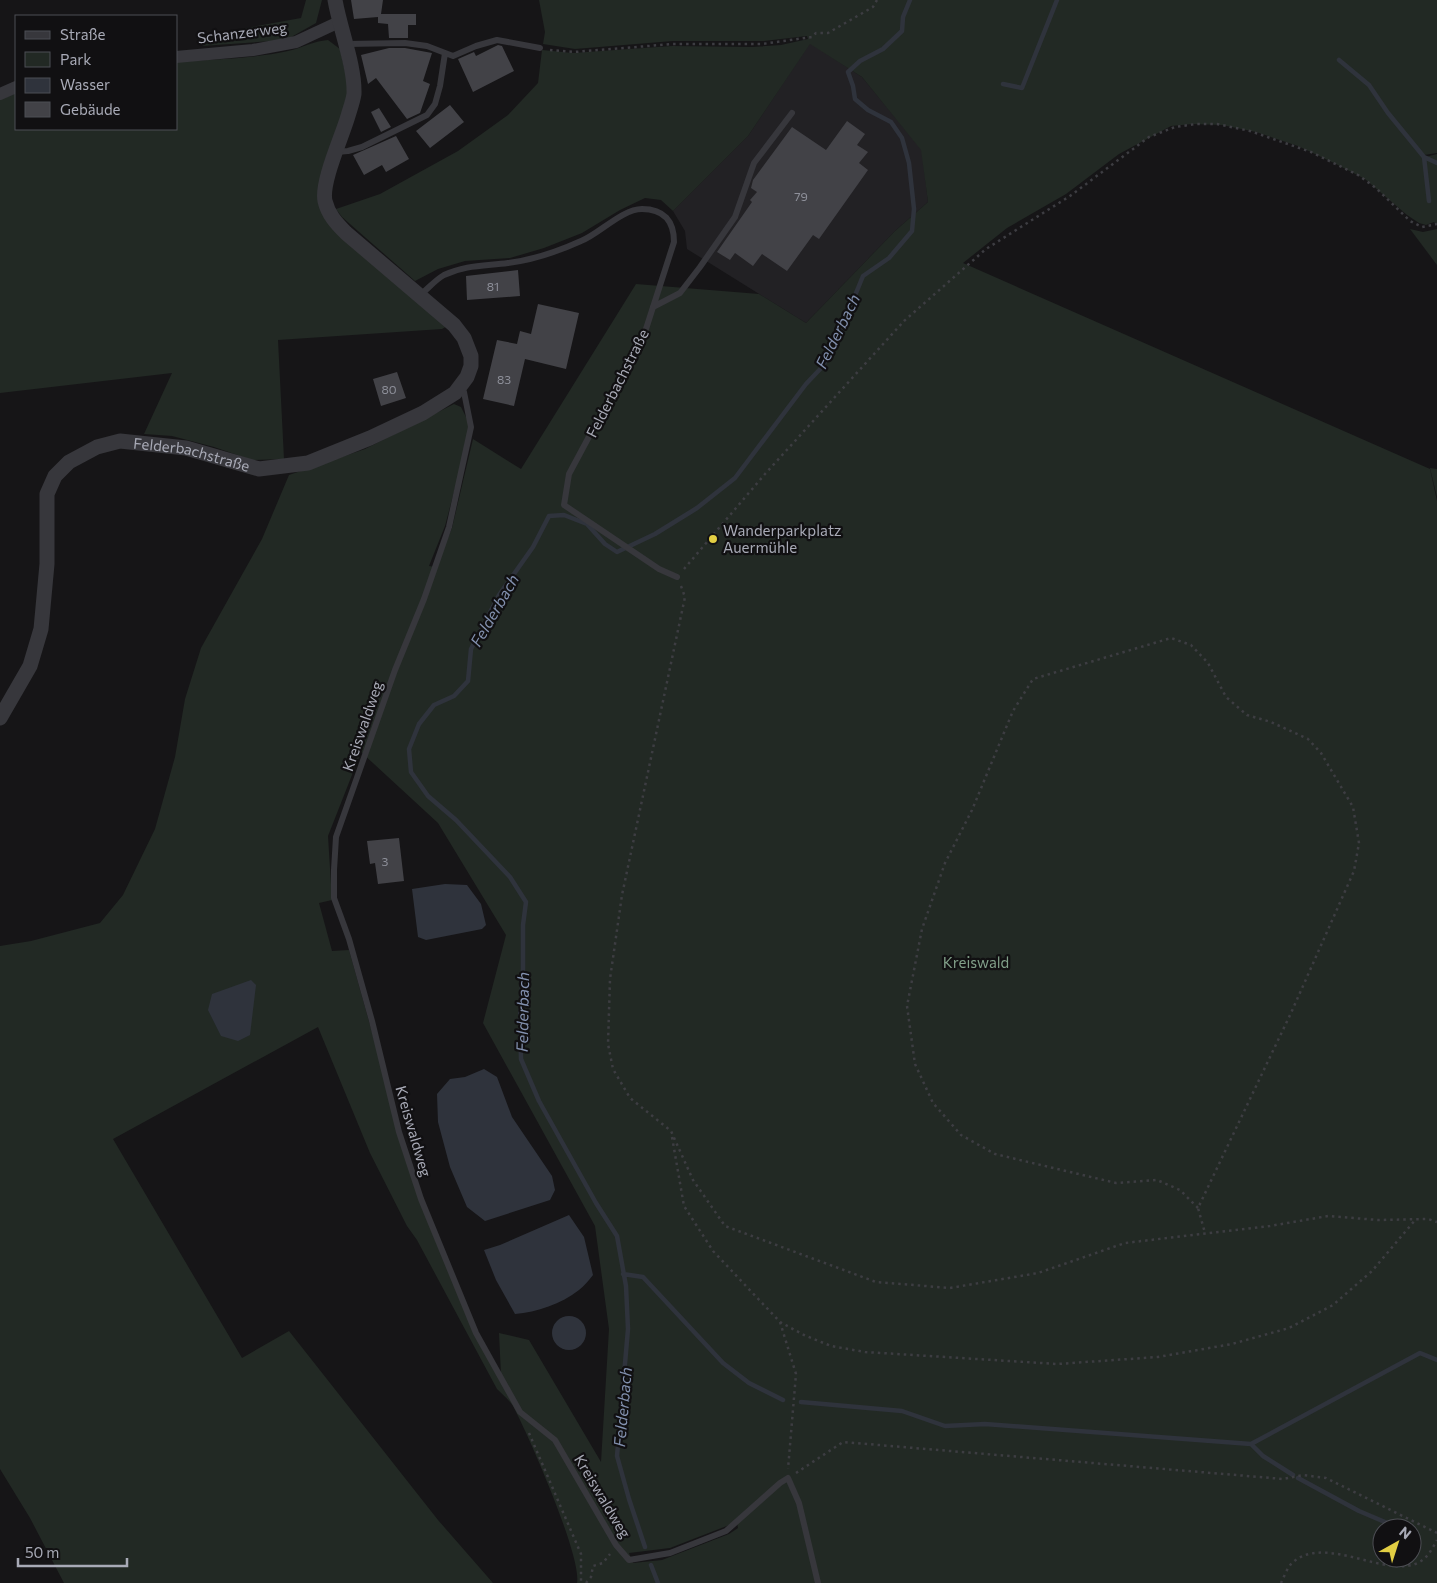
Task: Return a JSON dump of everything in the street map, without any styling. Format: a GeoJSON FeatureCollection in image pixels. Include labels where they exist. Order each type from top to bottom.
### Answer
{"type":"FeatureCollection","features":[{"type":"Feature","properties":{"kind":"street","name":"Felderbachstraße"},"geometry":{"type":"LineString","coordinates":[[0,718],[30,666],[41,628],[47,564],[47,494],[55,476],[69,462],[97,447],[120,441],[186,448],[259,469],[308,464],[423,413],[454,393],[467,376],[471,366],[471,356],[464,338],[454,325],[374,257],[333,219],[325,202],[324,190],[354,95],[335,0]]}},
{"type":"Feature","properties":{"kind":"street","name":"Schanzerweg"},"geometry":{"type":"LineString","coordinates":[[178,56],[252,50],[296,42],[339,22]]}},
{"type":"Feature","properties":{"kind":"street"},"geometry":{"type":"LineString","coordinates":[[0,94],[15,88]]}},
{"type":"Feature","properties":{"kind":"lane"},"geometry":{"type":"LineString","coordinates":[[345,44],[405,43],[427,46],[452,56],[497,40],[540,48]]}},
{"type":"Feature","properties":{"kind":"lane"},"geometry":{"type":"LineString","coordinates":[[336,152],[362,147],[427,115],[435,104],[445,53]]}},
{"type":"Feature","properties":{"kind":"lane"},"geometry":{"type":"LineString","coordinates":[[653,307],[680,293],[700,266],[735,217],[754,163],[792,113]]}},
{"type":"Feature","properties":{"kind":"lane","name":"Felderbachstraße"},"geometry":{"type":"LineString","coordinates":[[420,295],[442,276],[468,266],[509,263],[546,254],[583,240],[616,218],[640,209],[658,211],[669,220],[674,231],[672,248],[645,332],[569,474],[564,505],[637,554],[677,578]]}},
{"type":"Feature","properties":{"kind":"lane","name":"Kreiswaldweg"},"geometry":{"type":"LineString","coordinates":[[460,387],[464,392],[471,428],[449,527],[424,599],[395,670],[336,838],[334,898],[357,966],[399,1132],[421,1199],[476,1333],[520,1412],[555,1440],[616,1545],[630,1560],[670,1553],[726,1530],[788,1478]]}},
{"type":"Feature","properties":{"kind":"lane"},"geometry":{"type":"LineString","coordinates":[[788,1478],[798,1502],[818,1583]]}},
{"type":"Feature","properties":{"kind":"path"},"geometry":{"type":"LineString","coordinates":[[540,48],[574,52],[626,49],[651,44],[744,44],[812,37],[816,33],[828,33],[873,8],[877,0]]}},
{"type":"Feature","properties":{"kind":"path"},"geometry":{"type":"LineString","coordinates":[[1437,224],[1422,227],[1410,221],[1376,188],[1358,175],[1311,152],[1250,131],[1217,124],[1175,127],[1149,138],[1070,196],[986,249],[904,321],[765,474],[677,578],[685,597],[622,895],[610,979],[608,1044],[613,1069],[630,1098],[671,1131],[692,1180],[726,1226],[876,1282],[950,1288],[1038,1273],[1125,1243],[1270,1226],[1328,1216],[1378,1220],[1428,1219],[1437,1222]]}},
{"type":"Feature","properties":{"kind":"path"},"geometry":{"type":"LineString","coordinates":[[1198,1208],[1292,1013],[1354,871],[1359,843],[1353,807],[1321,752],[1308,739],[1271,722],[1247,715],[1226,697],[1208,663],[1191,645],[1171,638],[1033,679],[1013,711],[972,810],[945,863],[922,929],[907,1006],[915,1064],[933,1103],[962,1135],[995,1154],[1116,1183],[1157,1180],[1180,1190],[1198,1208],[1205,1233]]}},
{"type":"Feature","properties":{"kind":"path"},"geometry":{"type":"LineString","coordinates":[[671,1131],[684,1206],[713,1251],[780,1322],[799,1333],[831,1346],[865,1352],[1057,1364],[1158,1357],[1242,1342],[1289,1328],[1332,1305],[1372,1271],[1416,1220]]}},
{"type":"Feature","properties":{"kind":"path"},"geometry":{"type":"LineString","coordinates":[[780,1322],[796,1374],[788,1478]]}},
{"type":"Feature","properties":{"kind":"path"},"geometry":{"type":"LineString","coordinates":[[520,1412],[581,1554],[581,1583]]}},
{"type":"Feature","properties":{"kind":"path"},"geometry":{"type":"LineString","coordinates":[[788,1478],[843,1442],[1282,1479],[1303,1475],[1326,1478],[1437,1533]]}},
{"type":"Feature","properties":{"kind":"path"},"geometry":{"type":"LineString","coordinates":[[1281,1583],[1292,1564],[1307,1554],[1329,1552],[1401,1567],[1421,1561],[1432,1550],[1437,1540]]}},
{"type":"Feature","properties":{"kind":"path"},"geometry":{"type":"LineString","coordinates":[[586,1583],[591,1577],[593,1566],[603,1563],[616,1545]]}},
{"type":"Feature","properties":{"kind":"shaded area"},"geometry":{"type":"Polygon","coordinates":[[[810,43],[862,77],[922,150],[928,202],[895,231],[806,323],[687,249],[685,231],[673,211],[748,136],[810,43]]]}},
{"type":"Feature","properties":{"kind":"green space"},"geometry":{"type":"Polygon","coordinates":[[[306,0],[322,0],[316,23],[286,40],[202,46],[230,31],[301,18],[306,0]]]}},
{"type":"Feature","properties":{"kind":"green space","name":"Kreiswald"},"geometry":{"type":"Polygon","coordinates":[[[539,0],[1437,0],[1437,153],[1424,155],[1425,157],[1437,154],[1437,225],[1434,222],[1426,225],[1419,223],[1365,179],[1298,146],[1256,132],[1222,125],[1192,124],[1171,126],[1119,154],[1066,194],[1007,228],[963,263],[1430,469],[1437,501],[1437,1583],[577,1583],[576,1569],[563,1523],[520,1421],[513,1406],[497,1389],[417,1240],[407,1226],[370,1153],[318,1027],[113,1139],[242,1358],[289,1331],[438,1520],[493,1583],[64,1583],[30,1518],[0,1469],[0,946],[31,941],[100,923],[123,895],[155,829],[175,757],[185,699],[201,648],[262,539],[289,475],[365,449],[454,404],[461,407],[471,427],[445,526],[429,566],[436,567],[452,528],[473,439],[521,469],[636,284],[759,294],[806,323],[895,231],[928,202],[921,150],[862,77],[810,44],[748,136],[673,211],[661,200],[645,198],[620,210],[582,233],[544,248],[510,258],[465,261],[438,269],[415,281],[342,217],[336,209],[380,194],[458,151],[508,115],[538,83],[542,50],[573,53],[672,46],[752,47],[781,45],[808,39],[807,36],[764,41],[673,41],[575,49],[543,44],[545,32],[539,0]],[[361,752],[328,836],[332,900],[319,903],[332,951],[349,950],[419,1200],[475,1335],[501,1374],[499,1333],[529,1340],[601,1462],[609,1329],[595,1226],[483,1023],[506,935],[438,823],[361,752]],[[737,1522],[670,1548],[629,1553],[633,1563],[662,1560],[729,1534],[738,1528],[737,1522]]]}},
{"type":"Feature","properties":{"kind":"green space"},"geometry":{"type":"Polygon","coordinates":[[[328,40],[340,49],[350,93],[321,207],[449,325],[442,329],[278,340],[284,459],[252,460],[214,447],[172,436],[144,434],[172,373],[0,393],[0,100],[15,93],[15,130],[178,130],[178,62],[260,56],[288,51],[328,40]]]}},
{"type":"Feature","properties":{"kind":"green space"},"geometry":{"type":"Polygon","coordinates":[[[1410,229],[1423,232],[1437,229],[1437,265],[1410,229]]]}},
{"type":"Feature","properties":{"kind":"green space"},"geometry":{"type":"Polygon","coordinates":[[[1430,468],[1437,469],[1437,497],[1430,468]]]}},
{"type":"Feature","properties":{"kind":"water"},"geometry":{"type":"Polygon","coordinates":[[[445,884],[467,885],[481,904],[486,925],[482,929],[426,940],[418,937],[412,889],[445,884]]]}},
{"type":"Feature","properties":{"kind":"water"},"geometry":{"type":"Polygon","coordinates":[[[251,980],[256,985],[250,1035],[238,1041],[221,1036],[208,1010],[212,994],[251,980]]]}},
{"type":"Feature","properties":{"kind":"water"},"geometry":{"type":"Polygon","coordinates":[[[484,1069],[497,1077],[512,1117],[552,1176],[555,1190],[550,1200],[485,1221],[467,1207],[450,1167],[438,1122],[437,1094],[450,1079],[465,1077],[484,1069]]]}},
{"type":"Feature","properties":{"kind":"water"},"geometry":{"type":"Polygon","coordinates":[[[569,1215],[584,1237],[593,1275],[572,1295],[557,1303],[515,1314],[496,1280],[484,1250],[569,1215]]]}},
{"type":"Feature","properties":{"kind":"water"},"geometry":{"type":"Polygon","coordinates":[[[569,1316],[576,1317],[581,1321],[585,1326],[585,1340],[581,1345],[576,1349],[569,1350],[562,1349],[557,1345],[553,1340],[552,1333],[553,1326],[557,1321],[562,1317],[569,1316]]]}},
{"type":"Feature","properties":{"kind":"building"},"geometry":{"type":"Polygon","coordinates":[[[351,0],[383,0],[381,14],[416,14],[416,25],[408,25],[408,38],[389,38],[388,24],[378,23],[378,17],[354,19],[351,0]]]}},
{"type":"Feature","properties":{"kind":"building"},"geometry":{"type":"Polygon","coordinates":[[[498,45],[502,46],[514,71],[473,92],[458,59],[474,52],[476,56],[498,45]]]}},
{"type":"Feature","properties":{"kind":"building"},"geometry":{"type":"Polygon","coordinates":[[[389,48],[405,48],[432,53],[423,81],[430,84],[420,113],[407,119],[376,78],[368,84],[361,55],[389,48]]]}},
{"type":"Feature","properties":{"kind":"building"},"geometry":{"type":"Polygon","coordinates":[[[450,105],[464,122],[430,148],[416,131],[450,105]]]}},
{"type":"Feature","properties":{"kind":"building"},"geometry":{"type":"Polygon","coordinates":[[[379,108],[391,127],[381,132],[371,112],[379,108]]]}},
{"type":"Feature","properties":{"kind":"building"},"geometry":{"type":"Polygon","coordinates":[[[847,121],[865,134],[857,145],[868,152],[859,163],[868,170],[819,239],[813,235],[787,271],[762,254],[753,266],[735,253],[730,260],[717,252],[757,192],[751,188],[753,180],[792,127],[826,150],[847,121]]]}},
{"type":"Feature","properties":{"kind":"building"},"geometry":{"type":"Polygon","coordinates":[[[396,136],[409,159],[386,172],[382,165],[364,175],[353,155],[396,136]]]}},
{"type":"Feature","properties":{"kind":"building"},"geometry":{"type":"Polygon","coordinates":[[[518,270],[520,296],[467,300],[466,276],[518,270]]]}},
{"type":"Feature","properties":{"kind":"building"},"geometry":{"type":"Polygon","coordinates":[[[538,304],[579,313],[566,369],[525,359],[514,406],[483,399],[497,340],[517,344],[520,331],[531,334],[538,304]]]}},
{"type":"Feature","properties":{"kind":"building"},"geometry":{"type":"Polygon","coordinates":[[[397,372],[406,398],[381,406],[373,379],[397,372]]]}},
{"type":"Feature","properties":{"kind":"building"},"geometry":{"type":"Polygon","coordinates":[[[399,838],[404,881],[378,884],[375,863],[370,864],[367,841],[399,838]]]}},
{"type":"Feature","properties":{"kind":"waterway","name":"Felderbach"},"geometry":{"type":"LineString","coordinates":[[645,1547],[617,1456],[628,1329],[626,1286],[617,1236],[596,1203],[539,1101],[521,1059],[520,1021],[523,925],[526,902],[510,877],[456,820],[428,796],[411,772],[409,749],[419,724],[434,705],[454,696],[468,681],[471,649],[499,595],[533,547],[549,516],[564,515],[587,524],[605,544],[617,552],[655,534],[697,508],[735,478],[806,384],[823,366],[863,276],[889,258],[912,231],[914,209],[909,163],[902,138],[891,122],[868,110],[855,99],[848,72],[860,61],[883,49],[902,31],[903,17],[910,0]]}},
{"type":"Feature","properties":{"kind":"waterway"},"geometry":{"type":"LineString","coordinates":[[1003,84],[1022,88],[1057,0]]}},
{"type":"Feature","properties":{"kind":"waterway"},"geometry":{"type":"LineString","coordinates":[[1339,60],[1369,85],[1388,113],[1424,157],[1437,163]]}},
{"type":"Feature","properties":{"kind":"waterway"},"geometry":{"type":"LineString","coordinates":[[1424,157],[1429,201]]}},
{"type":"Feature","properties":{"kind":"waterway"},"geometry":{"type":"LineString","coordinates":[[623,1274],[643,1277],[723,1363],[749,1383],[783,1400]]}},
{"type":"Feature","properties":{"kind":"waterway"},"geometry":{"type":"LineString","coordinates":[[801,1402],[902,1411],[945,1426],[985,1424],[1251,1444],[1420,1353],[1437,1360]]}},
{"type":"Feature","properties":{"kind":"waterway"},"geometry":{"type":"LineString","coordinates":[[1251,1444],[1263,1456],[1293,1475]]}},
{"type":"Feature","properties":{"kind":"waterway"},"geometry":{"type":"LineString","coordinates":[[1298,1478],[1376,1518]]}},
{"type":"Feature","properties":{"kind":"waterway","name":"Felderbach"},"geometry":{"type":"LineString","coordinates":[[651,1565],[658,1583]]}},
{"type":"Feature","properties":{"kind":"place","name":"Wanderparkplatz Auermühle"},"geometry":{"type":"Point","coordinates":[713,539]}}]}
